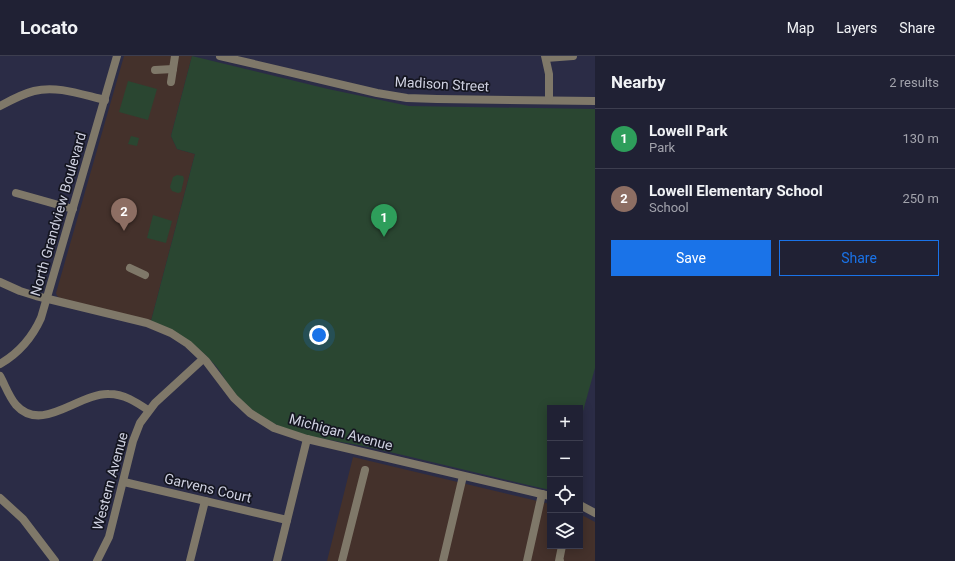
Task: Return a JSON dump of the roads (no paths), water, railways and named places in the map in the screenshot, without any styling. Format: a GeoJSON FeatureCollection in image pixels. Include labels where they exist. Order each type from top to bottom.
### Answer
{"type":"FeatureCollection","features":[{"type":"Feature","properties":{"kind":"street","name":"North Grandview Boulevard"},"geometry":{"type":"LineString","coordinates":[[0,364],[16,353],[32,335],[41,318],[117,56]]}},
{"type":"Feature","properties":{"kind":"street"},"geometry":{"type":"LineString","coordinates":[[171,82],[176,56]]}},
{"type":"Feature","properties":{"kind":"street","name":"Madison Street"},"geometry":{"type":"LineString","coordinates":[[220,56],[390,96],[436,99],[595,101]]}},
{"type":"Feature","properties":{"kind":"street"},"geometry":{"type":"LineString","coordinates":[[549,100],[549,74],[546,57],[574,56]]}},
{"type":"Feature","properties":{"kind":"street"},"geometry":{"type":"LineString","coordinates":[[155,70],[173,69]]}},
{"type":"Feature","properties":{"kind":"street"},"geometry":{"type":"LineString","coordinates":[[0,106],[25,94],[44,89],[61,90],[105,100]]}},
{"type":"Feature","properties":{"kind":"street"},"geometry":{"type":"LineString","coordinates":[[16,193],[73,209]]}},
{"type":"Feature","properties":{"kind":"street"},"geometry":{"type":"LineString","coordinates":[[130,268],[145,275]]}},
{"type":"Feature","properties":{"kind":"street","name":"Michigan Avenue"},"geometry":{"type":"LineString","coordinates":[[0,282],[20,291],[47,299],[154,325],[180,339],[203,358],[230,394],[250,413],[274,428],[307,439],[546,495]]}},
{"type":"Feature","properties":{"kind":"street","name":"Western Avenue"},"geometry":{"type":"LineString","coordinates":[[98,561],[109,537],[135,434],[140,422],[148,410],[203,358]]}},
{"type":"Feature","properties":{"kind":"street"},"geometry":{"type":"LineString","coordinates":[[0,376],[15,405],[21,410],[33,415],[42,416],[52,414],[87,398],[110,394],[129,398],[148,410]]}},
{"type":"Feature","properties":{"kind":"street"},"geometry":{"type":"LineString","coordinates":[[277,561],[307,439]]}},
{"type":"Feature","properties":{"kind":"street"},"geometry":{"type":"LineString","coordinates":[[342,561],[365,470]]}},
{"type":"Feature","properties":{"kind":"street"},"geometry":{"type":"LineString","coordinates":[[443,561],[463,476]]}},
{"type":"Feature","properties":{"kind":"street","name":"Garvens Court"},"geometry":{"type":"LineString","coordinates":[[124,482],[287,520]]}},
{"type":"Feature","properties":{"kind":"street"},"geometry":{"type":"LineString","coordinates":[[527,561],[546,495]]}},
{"type":"Feature","properties":{"kind":"street"},"geometry":{"type":"LineString","coordinates":[[0,498],[23,519],[56,561]]}},
{"type":"Feature","properties":{"kind":"street"},"geometry":{"type":"LineString","coordinates":[[190,561],[205,501]]}},
{"type":"Feature","properties":{"kind":"street"},"geometry":{"type":"LineString","coordinates":[[583,507],[594,510]]}},
{"type":"Feature","properties":{"kind":"street"},"geometry":{"type":"LineString","coordinates":[[560,561],[561,549]]}},
{"type":"Feature","properties":{"kind":"place","name":"Lowell Elementary School"},"geometry":{"type":"Point","coordinates":[124,231]}},
{"type":"Feature","properties":{"kind":"place","name":"Lowell Park"},"geometry":{"type":"Point","coordinates":[384,237]}}]}
